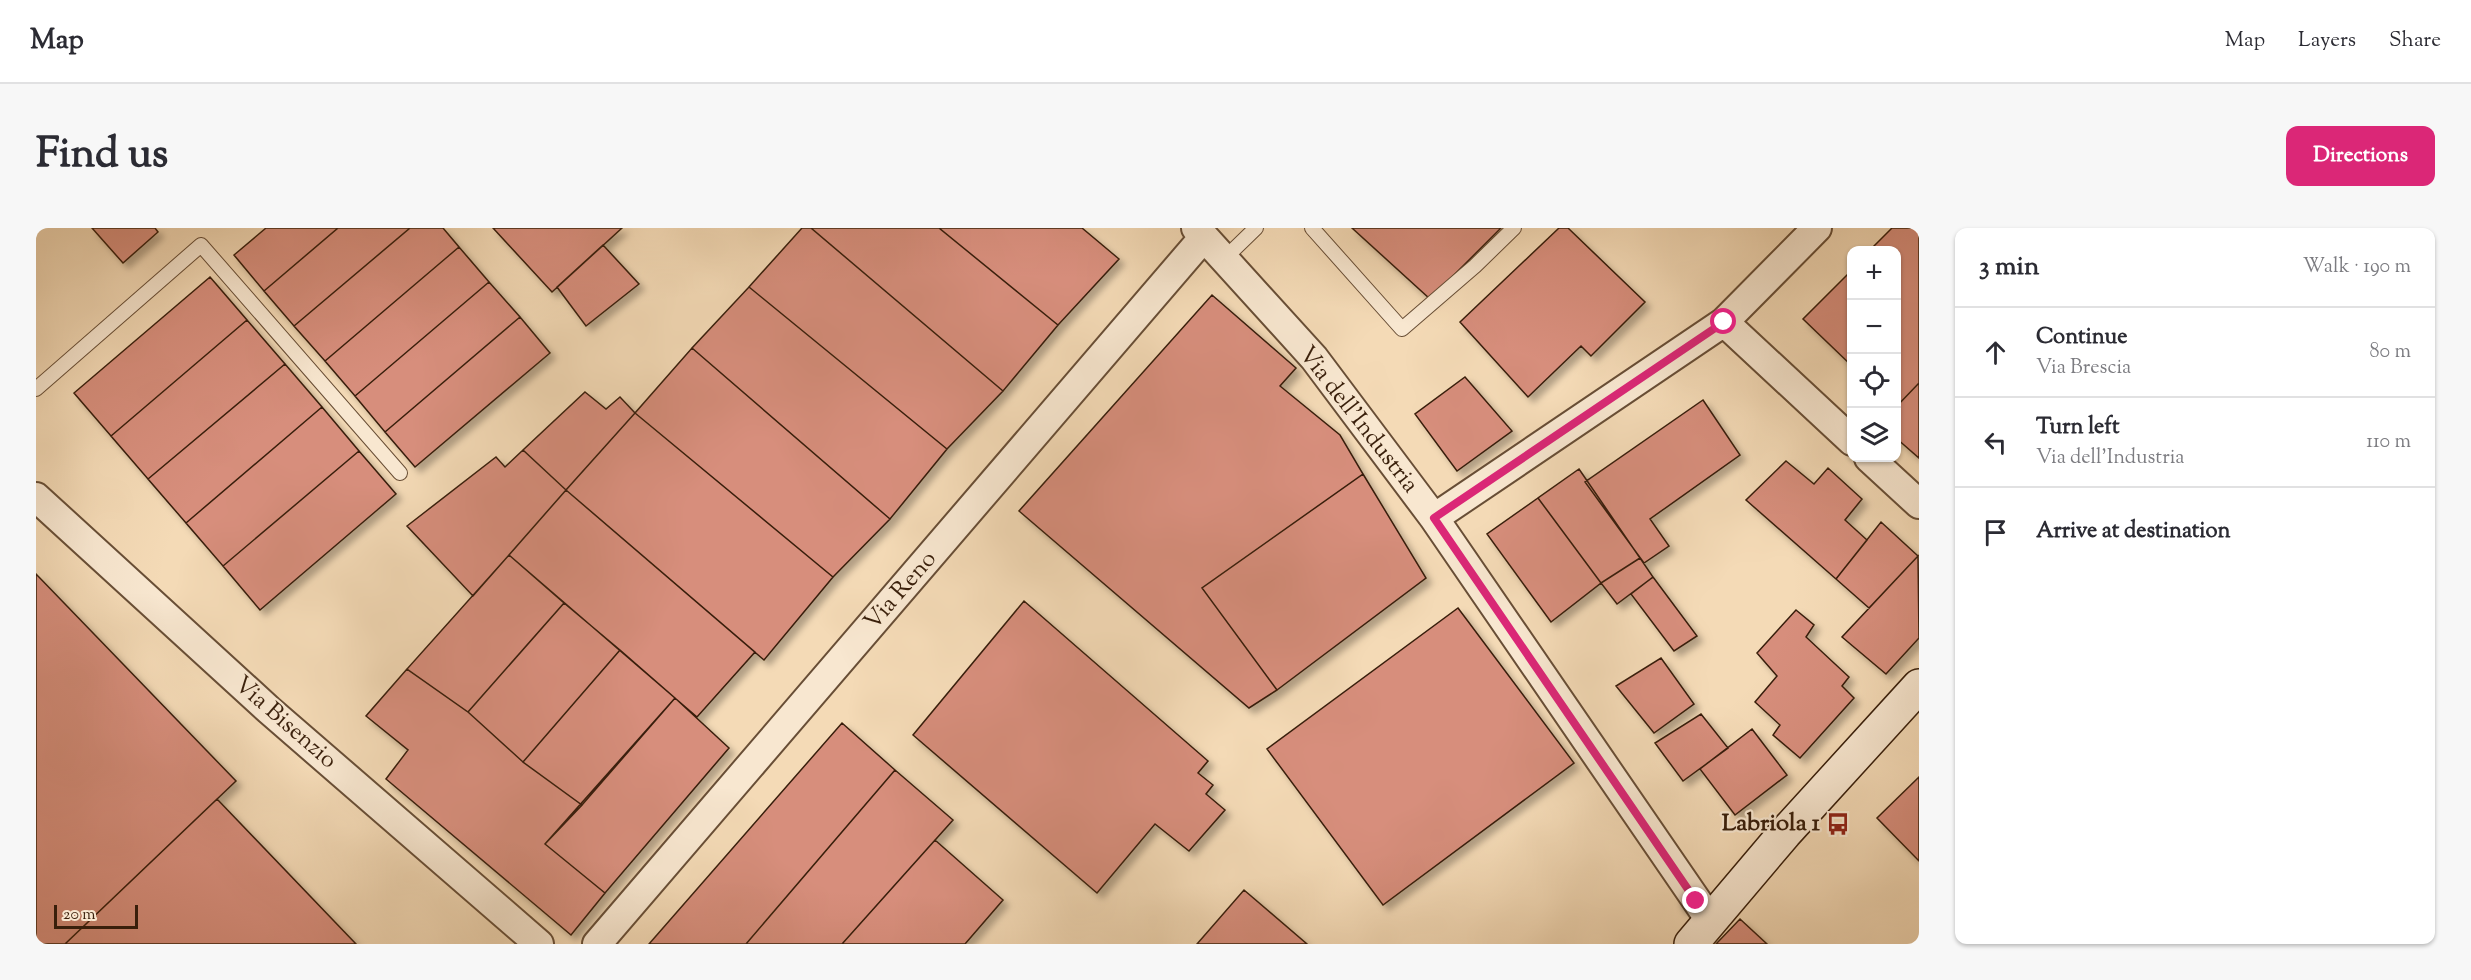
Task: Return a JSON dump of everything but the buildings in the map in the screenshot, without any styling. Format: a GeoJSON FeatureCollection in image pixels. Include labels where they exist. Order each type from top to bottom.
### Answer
{"type":"FeatureCollection","features":[{"type":"Feature","properties":{"kind":"street"},"geometry":{"type":"LineString","coordinates":[[1434,518],[1724,322],[1817,228]]}},
{"type":"Feature","properties":{"kind":"street","name":"Via dell'Industria"},"geometry":{"type":"LineString","coordinates":[[1200,233],[1314,358],[1434,518],[1700,932]]}},
{"type":"Feature","properties":{"kind":"street","name":"Via Reno"},"geometry":{"type":"LineString","coordinates":[[597,944],[1200,233]]}},
{"type":"Feature","properties":{"kind":"street"},"geometry":{"type":"LineString","coordinates":[[1724,322],[1847,437]]}},
{"type":"Feature","properties":{"kind":"street"},"geometry":{"type":"LineString","coordinates":[[1873,462],[1919,504]]}},
{"type":"Feature","properties":{"kind":"street","name":"Via Bisenzio"},"geometry":{"type":"LineString","coordinates":[[36,497],[269,710],[539,944]]}},
{"type":"Feature","properties":{"kind":"street"},"geometry":{"type":"LineString","coordinates":[[1700,932],[1919,686]]}},
{"type":"Feature","properties":{"kind":"lane"},"geometry":{"type":"LineString","coordinates":[[1223,260],[1256,228]]}},
{"type":"Feature","properties":{"kind":"lane"},"geometry":{"type":"LineString","coordinates":[[1312,228],[1402,329],[1475,266],[1514,228]]}},
{"type":"Feature","properties":{"kind":"lane"},"geometry":{"type":"LineString","coordinates":[[36,388],[201,245],[400,473]]}},
{"type":"Feature","properties":{"kind":"place","name":"Labriola 1"},"geometry":{"type":"Point","coordinates":[1838,824]}},
{"type":"Feature","properties":{"kind":"route"},"geometry":{"type":"LineString","coordinates":[[1696,901],[1434,518],[1724,322]]}}]}
